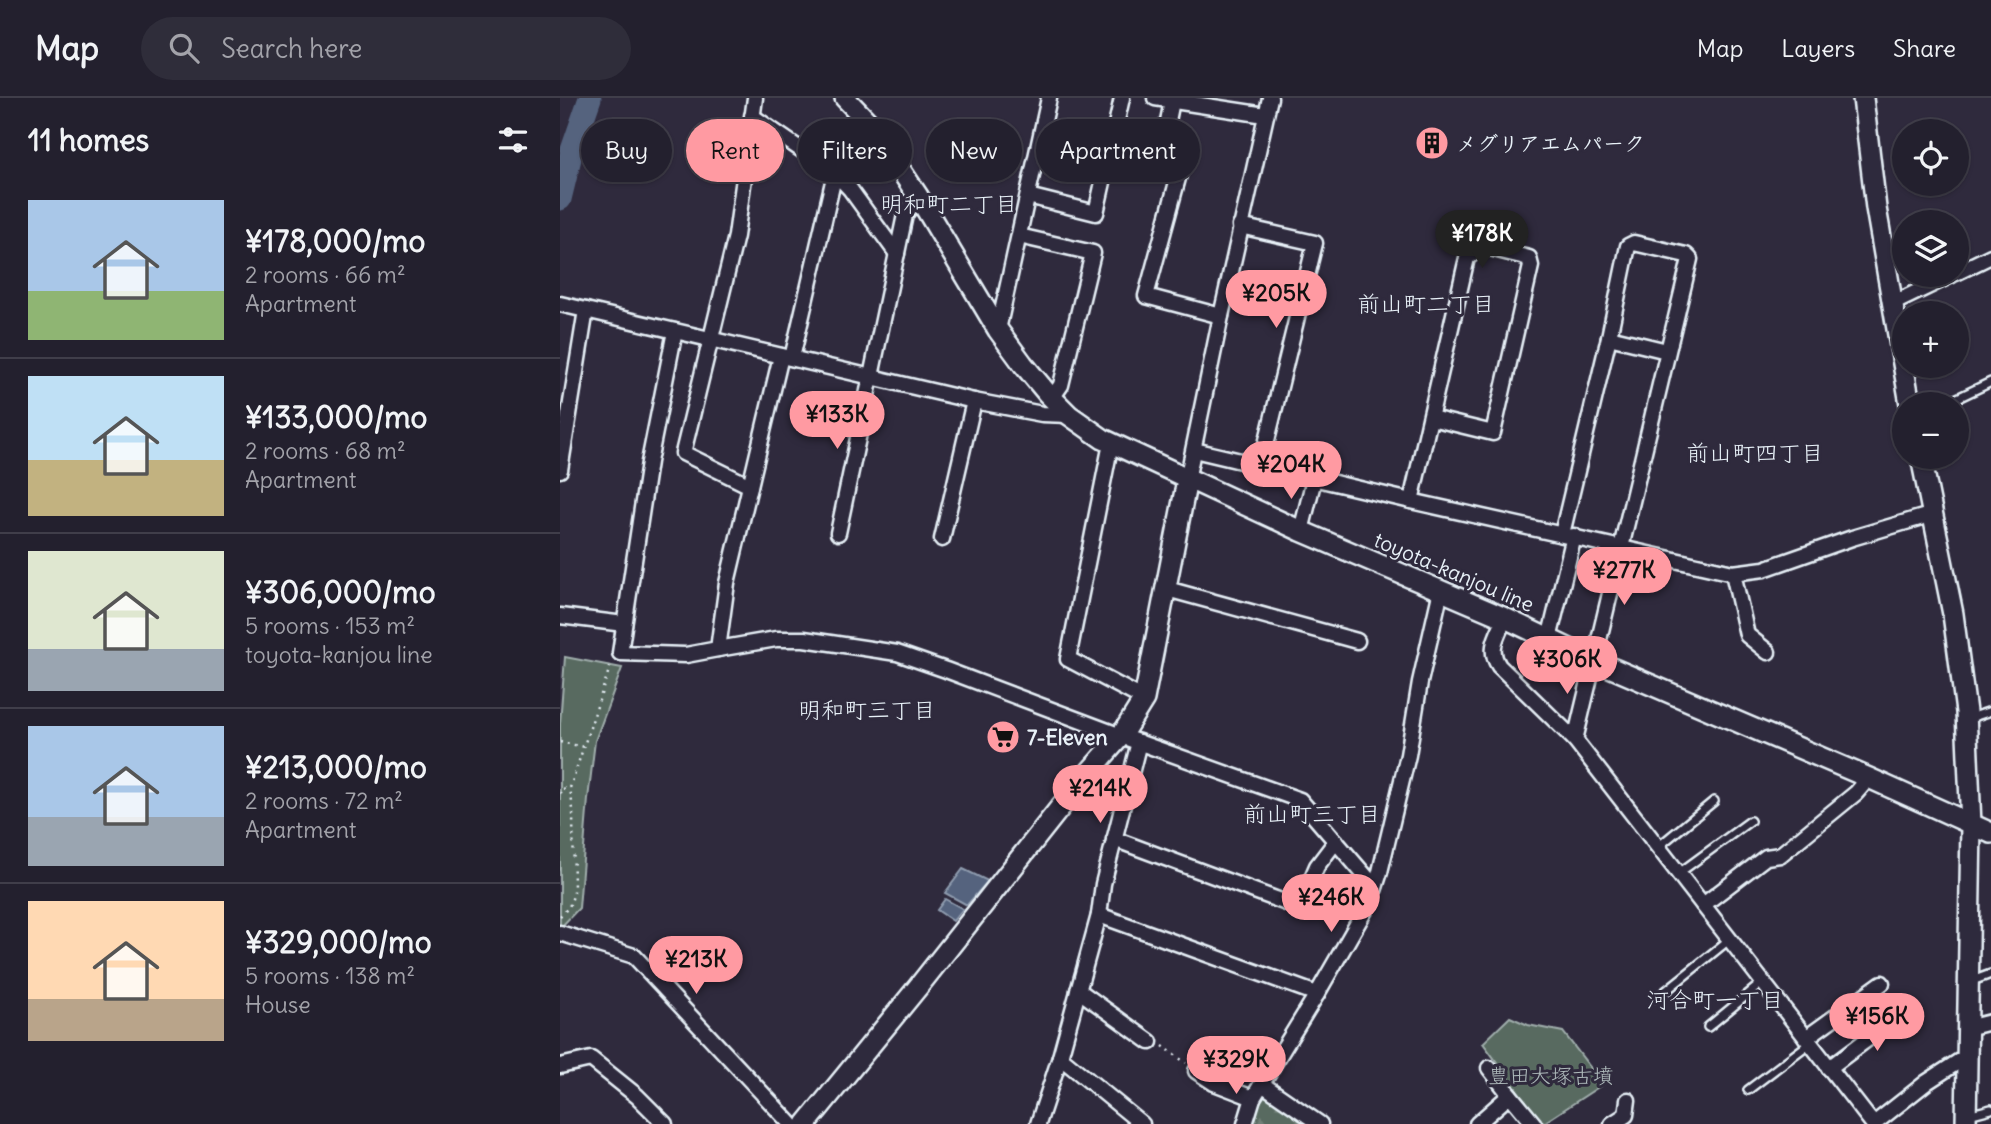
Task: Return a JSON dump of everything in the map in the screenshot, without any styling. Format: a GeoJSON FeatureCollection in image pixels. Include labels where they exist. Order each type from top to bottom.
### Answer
{"type":"FeatureCollection","features":[{"type":"Feature","properties":{"kind":"street"},"geometry":{"type":"LineString","coordinates":[[750,486],[682,453],[736,236],[755,98]]}},
{"type":"Feature","properties":{"kind":"street","name":"toyota-kanjou line"},"geometry":{"type":"LineString","coordinates":[[845,98],[867,121],[918,196],[998,330],[1023,364],[1069,415],[1111,443],[1301,531],[1991,833]]}},
{"type":"Feature","properties":{"kind":"street"},"geometry":{"type":"LineString","coordinates":[[998,330],[1049,98]]}},
{"type":"Feature","properties":{"kind":"street"},"geometry":{"type":"LineString","coordinates":[[1028,196],[1096,213],[1122,98]]}},
{"type":"Feature","properties":{"kind":"street"},"geometry":{"type":"LineString","coordinates":[[1155,98],[1265,115]]}},
{"type":"Feature","properties":{"kind":"street"},"geometry":{"type":"LineString","coordinates":[[1038,1124],[1060,1057],[1099,915],[1130,739],[1144,699],[1221,316],[1270,98]]}},
{"type":"Feature","properties":{"kind":"street"},"geometry":{"type":"LineString","coordinates":[[1863,98],[1876,208],[1892,303]]}},
{"type":"Feature","properties":{"kind":"street"},"geometry":{"type":"LineString","coordinates":[[1172,101],[1162,152],[1180,172],[1146,296],[1221,316]]}},
{"type":"Feature","properties":{"kind":"street"},"geometry":{"type":"LineString","coordinates":[[752,116],[798,148]]}},
{"type":"Feature","properties":{"kind":"street"},"geometry":{"type":"LineString","coordinates":[[718,649],[727,583],[750,486],[833,182]]}},
{"type":"Feature","properties":{"kind":"street"},"geometry":{"type":"LineString","coordinates":[[843,182],[897,254]]}},
{"type":"Feature","properties":{"kind":"street"},"geometry":{"type":"LineString","coordinates":[[838,533],[905,215],[918,196]]}},
{"type":"Feature","properties":{"kind":"street"},"geometry":{"type":"LineString","coordinates":[[1240,226],[1315,243],[1261,465]]}},
{"type":"Feature","properties":{"kind":"street"},"geometry":{"type":"LineString","coordinates":[[1019,236],[1093,253],[1061,386],[1052,398]]}},
{"type":"Feature","properties":{"kind":"street"},"geometry":{"type":"LineString","coordinates":[[1549,639],[1628,246],[1634,243],[1686,255],[1690,260],[1575,740]]}},
{"type":"Feature","properties":{"kind":"street"},"geometry":{"type":"LineString","coordinates":[[1411,501],[1466,257],[1482,246],[1529,258],[1531,266],[1493,433],[1431,418]]}},
{"type":"Feature","properties":{"kind":"street"},"geometry":{"type":"LineString","coordinates":[[1969,267],[1991,256]]}},
{"type":"Feature","properties":{"kind":"street"},"geometry":{"type":"LineString","coordinates":[[1896,301],[1926,287]]}},
{"type":"Feature","properties":{"kind":"street"},"geometry":{"type":"LineString","coordinates":[[560,304],[974,401],[1042,414],[1069,415]]}},
{"type":"Feature","properties":{"kind":"street"},"geometry":{"type":"LineString","coordinates":[[560,470],[586,310]]}},
{"type":"Feature","properties":{"kind":"street"},"geometry":{"type":"LineString","coordinates":[[675,331],[649,463],[620,653],[686,655],[776,639],[804,639],[897,653],[1300,800],[1375,887]]}},
{"type":"Feature","properties":{"kind":"street"},"geometry":{"type":"LineString","coordinates":[[1609,337],[1667,351]]}},
{"type":"Feature","properties":{"kind":"street"},"geometry":{"type":"LineString","coordinates":[[942,539],[974,401]]}},
{"type":"Feature","properties":{"kind":"street"},"geometry":{"type":"LineString","coordinates":[[1111,443],[1068,659],[1144,699]]}},
{"type":"Feature","properties":{"kind":"street"},"geometry":{"type":"LineString","coordinates":[[1194,450],[1733,573],[1764,569],[1827,546],[1933,514]]}},
{"type":"Feature","properties":{"kind":"street"},"geometry":{"type":"LineString","coordinates":[[1924,469],[1953,614],[1966,719],[1971,825],[1966,1120]]}},
{"type":"Feature","properties":{"kind":"street"},"geometry":{"type":"LineString","coordinates":[[1301,531],[1314,479]]}},
{"type":"Feature","properties":{"kind":"street"},"geometry":{"type":"LineString","coordinates":[[1733,573],[1747,635],[1768,652]]}},
{"type":"Feature","properties":{"kind":"street"},"geometry":{"type":"LineString","coordinates":[[1167,589],[1357,641]]}},
{"type":"Feature","properties":{"kind":"street"},"geometry":{"type":"LineString","coordinates":[[1245,1124],[1254,1098],[1318,994],[1371,900],[1408,755],[1420,682],[1441,590]]}},
{"type":"Feature","properties":{"kind":"street"},"geometry":{"type":"LineString","coordinates":[[560,616],[624,624]]}},
{"type":"Feature","properties":{"kind":"street"},"geometry":{"type":"LineString","coordinates":[[1505,618],[1493,648],[1493,657],[1499,666],[1575,740],[1871,1121]]}},
{"type":"Feature","properties":{"kind":"street"},"geometry":{"type":"LineString","coordinates":[[806,1124],[1078,785],[1130,739]]}},
{"type":"Feature","properties":{"kind":"street"},"geometry":{"type":"LineString","coordinates":[[1703,905],[1766,857],[1780,855],[1856,793],[1869,778]]}},
{"type":"Feature","properties":{"kind":"street"},"geometry":{"type":"LineString","coordinates":[[1114,839],[1289,904],[1301,903],[1317,866],[1336,841]]}},
{"type":"Feature","properties":{"kind":"street"},"geometry":{"type":"LineString","coordinates":[[1099,915],[1318,994]]}},
{"type":"Feature","properties":{"kind":"street"},"geometry":{"type":"LineString","coordinates":[[560,933],[634,956],[791,1124]]}},
{"type":"Feature","properties":{"kind":"street"},"geometry":{"type":"LineString","coordinates":[[1808,1041],[1882,983]]}},
{"type":"Feature","properties":{"kind":"street"},"geometry":{"type":"LineString","coordinates":[[1078,990],[1150,1042]]}},
{"type":"Feature","properties":{"kind":"street"},"geometry":{"type":"LineString","coordinates":[[1829,1068],[1905,1011]]}},
{"type":"Feature","properties":{"kind":"street"},"geometry":{"type":"LineString","coordinates":[[1967,1028],[1991,1023]]}},
{"type":"Feature","properties":{"kind":"street"},"geometry":{"type":"LineString","coordinates":[[1852,1124],[1871,1121],[1967,1056]]}},
{"type":"Feature","properties":{"kind":"street"},"geometry":{"type":"LineString","coordinates":[[1060,1057],[1142,1124]]}},
{"type":"Feature","properties":{"kind":"street"},"geometry":{"type":"LineString","coordinates":[[560,1066],[592,1059],[637,1096],[664,1124]]}},
{"type":"Feature","properties":{"kind":"street"},"geometry":{"type":"LineString","coordinates":[[1489,1068],[1534,1124]]}},
{"type":"Feature","properties":{"kind":"street"},"geometry":{"type":"LineString","coordinates":[[1196,1071],[1214,1083],[1254,1098]]}},
{"type":"Feature","properties":{"kind":"street"},"geometry":{"type":"LineString","coordinates":[[1262,1084],[1320,1124]]}},
{"type":"Feature","properties":{"kind":"street"},"geometry":{"type":"LineString","coordinates":[[1477,1124],[1510,1095]]}},
{"type":"Feature","properties":{"kind":"street"},"geometry":{"type":"LineString","coordinates":[[1612,1124],[1626,1115],[1628,1100]]}},
{"type":"Feature","properties":{"kind":"lane"},"geometry":{"type":"LineString","coordinates":[[1969,393],[1991,382]]}},
{"type":"Feature","properties":{"kind":"lane"},"geometry":{"type":"LineString","coordinates":[[1966,719],[1991,711]]}},
{"type":"Feature","properties":{"kind":"lane"},"geometry":{"type":"LineString","coordinates":[[1658,847],[1714,801]]}},
{"type":"Feature","properties":{"kind":"lane"},"geometry":{"type":"LineString","coordinates":[[1679,874],[1750,821]]}},
{"type":"Feature","properties":{"kind":"lane"},"geometry":{"type":"LineString","coordinates":[[1657,998],[1730,939]]}},
{"type":"Feature","properties":{"kind":"lane"},"geometry":{"type":"LineString","coordinates":[[1968,982],[1991,974]]}},
{"type":"Feature","properties":{"kind":"lane"},"geometry":{"type":"LineString","coordinates":[[1708,1027],[1763,982]]}},
{"type":"Feature","properties":{"kind":"lane"},"geometry":{"type":"LineString","coordinates":[[1748,1090],[1808,1041]]}},
{"type":"Feature","properties":{"kind":"lane"},"geometry":{"type":"LineString","coordinates":[[1966,1120],[1991,1109]]}},
{"type":"Feature","properties":{"kind":"path"},"geometry":{"type":"LineString","coordinates":[[560,916],[569,907],[574,893],[573,809],[570,788],[611,663],[620,653]]}},
{"type":"Feature","properties":{"kind":"path"},"geometry":{"type":"LineString","coordinates":[[560,742],[583,747]]}},
{"type":"Feature","properties":{"kind":"path"},"geometry":{"type":"LineString","coordinates":[[560,794],[561,789],[570,788]]}},
{"type":"Feature","properties":{"kind":"path"},"geometry":{"type":"LineString","coordinates":[[1150,1042],[1159,1044],[1196,1071]]}},
{"type":"Feature","properties":{"kind":"green space"},"geometry":{"type":"Polygon","coordinates":[[[565,657],[622,668],[595,741],[579,908],[560,928],[560,724],[565,657]]]}},
{"type":"Feature","properties":{"kind":"green space","name":"豊田大塚古墳"},"geometry":{"type":"Polygon","coordinates":[[[1510,1017],[1528,1025],[1563,1032],[1603,1084],[1542,1124],[1483,1043],[1510,1017]]]}},
{"type":"Feature","properties":{"kind":"green space"},"geometry":{"type":"Polygon","coordinates":[[[1267,1093],[1311,1124],[1247,1124],[1253,1098],[1267,1093]]]}},
{"type":"Feature","properties":{"kind":"water"},"geometry":{"type":"Polygon","coordinates":[[[963,869],[988,881],[967,905],[945,893],[963,869]]]}},
{"type":"Feature","properties":{"kind":"water"},"geometry":{"type":"Polygon","coordinates":[[[945,899],[963,909],[953,921],[937,910],[945,899]]]}},
{"type":"Feature","properties":{"kind":"waterway"},"geometry":{"type":"LineString","coordinates":[[560,199],[572,150],[590,98]]}},
{"type":"Feature","properties":{"kind":"place","name":"メグリアエムパーク"},"geometry":{"type":"Point","coordinates":[1432,143]}},
{"type":"Feature","properties":{"kind":"place","name":"7-Eleven"},"geometry":{"type":"Point","coordinates":[1003,737]}},
{"type":"Feature","properties":{"kind":"district","name":"明和町二丁目"},"geometry":{"type":"Point","coordinates":[949,203]}},
{"type":"Feature","properties":{"kind":"district","name":"前山町二丁目"},"geometry":{"type":"Point","coordinates":[1426,303]}},
{"type":"Feature","properties":{"kind":"district","name":"前山町四丁目"},"geometry":{"type":"Point","coordinates":[1755,452]}},
{"type":"Feature","properties":{"kind":"district","name":"明和町三丁目"},"geometry":{"type":"Point","coordinates":[867,709]}},
{"type":"Feature","properties":{"kind":"district","name":"前山町三丁目"},"geometry":{"type":"Point","coordinates":[1312,813]}},
{"type":"Feature","properties":{"kind":"district","name":"河合町一丁目"},"geometry":{"type":"Point","coordinates":[1715,999]}}]}
